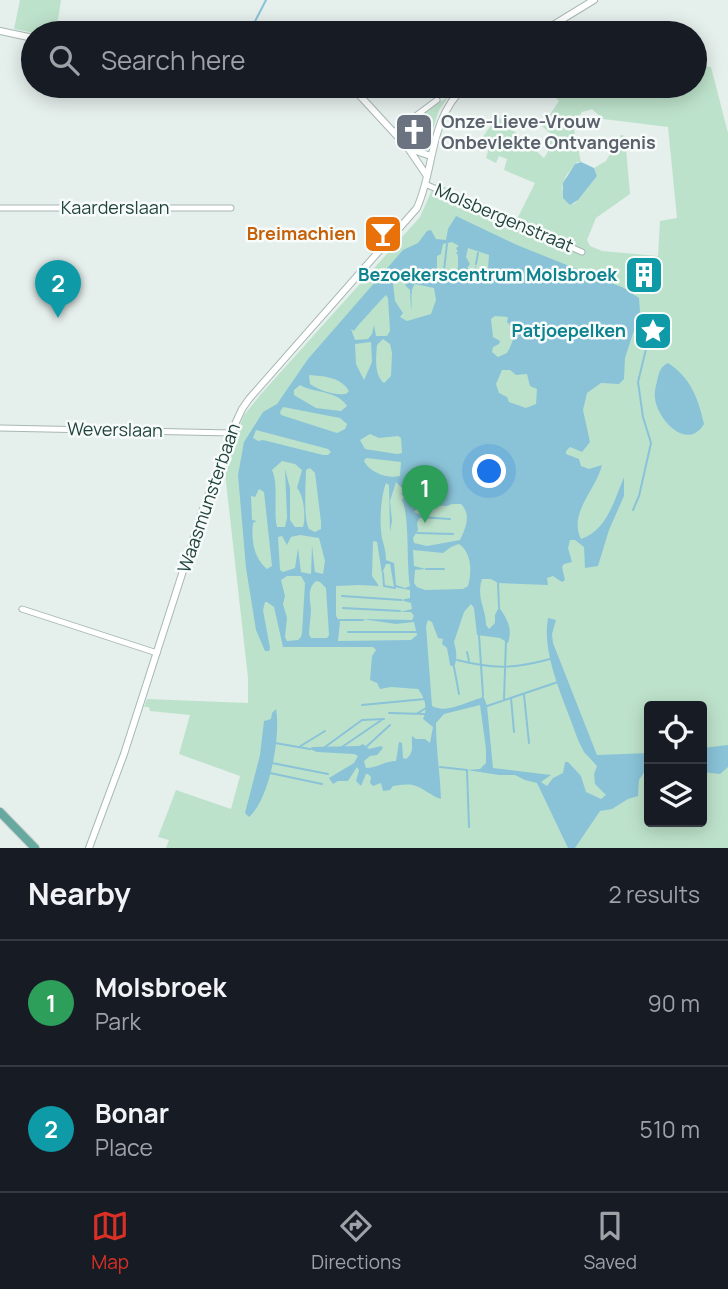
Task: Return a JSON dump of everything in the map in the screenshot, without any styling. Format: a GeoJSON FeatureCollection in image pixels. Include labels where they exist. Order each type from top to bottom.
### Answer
{"type":"FeatureCollection","features":[{"type":"Feature","properties":{"kind":"main road"},"geometry":{"type":"LineString","coordinates":[[0,812],[35,848]]}},
{"type":"Feature","properties":{"kind":"street"},"geometry":{"type":"LineString","coordinates":[[560,21],[594,0]]}},
{"type":"Feature","properties":{"kind":"street"},"geometry":{"type":"LineString","coordinates":[[0,31],[21,35]]}},
{"type":"Feature","properties":{"kind":"street"},"geometry":{"type":"LineString","coordinates":[[362,98],[408,148],[426,180]]}},
{"type":"Feature","properties":{"kind":"street","name":"Waasmunsterbaan"},"geometry":{"type":"LineString","coordinates":[[89,848],[231,433],[242,409],[408,220],[416,208],[426,180],[437,128],[452,98]]}},
{"type":"Feature","properties":{"kind":"street"},"geometry":{"type":"LineString","coordinates":[[394,132],[437,100]]}},
{"type":"Feature","properties":{"kind":"street"},"geometry":{"type":"LineString","coordinates":[[408,148],[431,156]]}},
{"type":"Feature","properties":{"kind":"street","name":"Molsbergenstraat"},"geometry":{"type":"LineString","coordinates":[[426,180],[582,252]]}},
{"type":"Feature","properties":{"kind":"street","name":"Kaarderslaan"},"geometry":{"type":"LineString","coordinates":[[0,208],[231,208]]}},
{"type":"Feature","properties":{"kind":"street","name":"Weverslaan"},"geometry":{"type":"LineString","coordinates":[[0,428],[231,433]]}},
{"type":"Feature","properties":{"kind":"street"},"geometry":{"type":"LineString","coordinates":[[22,608],[157,653]]}},
{"type":"Feature","properties":{"kind":"green space"},"geometry":{"type":"Polygon","coordinates":[[[20,0],[61,0],[58,21],[21,21],[21,30],[14,29],[20,0]]]}},
{"type":"Feature","properties":{"kind":"green space"},"geometry":{"type":"Polygon","coordinates":[[[707,67],[711,67],[728,133],[728,848],[166,848],[169,840],[158,837],[176,790],[231,809],[240,776],[179,754],[190,715],[150,711],[149,707],[144,707],[147,699],[248,703],[248,678],[224,464],[244,415],[420,217],[431,192],[438,184],[517,219],[535,183],[504,170],[507,159],[499,156],[496,163],[486,158],[491,141],[483,137],[497,116],[544,158],[552,145],[546,141],[551,134],[542,126],[559,101],[556,98],[707,98],[707,67]],[[592,109],[582,112],[573,125],[581,162],[577,162],[566,176],[562,189],[573,204],[597,176],[594,168],[606,161],[621,135],[625,136],[630,194],[596,218],[587,240],[590,246],[602,251],[658,256],[660,221],[677,218],[668,127],[603,119],[592,109]]]}},
{"type":"Feature","properties":{"kind":"green space"},"geometry":{"type":"Polygon","coordinates":[[[447,98],[439,110],[428,144],[421,150],[400,132],[414,119],[447,98]]]}},
{"type":"Feature","properties":{"kind":"water"},"geometry":{"type":"Polygon","coordinates":[[[581,162],[594,168],[597,176],[578,200],[570,205],[563,198],[563,183],[575,164],[581,162]]]}},
{"type":"Feature","properties":{"kind":"water"},"geometry":{"type":"Polygon","coordinates":[[[456,216],[517,245],[624,288],[639,298],[640,312],[625,358],[624,379],[619,384],[601,383],[587,393],[583,410],[590,442],[582,452],[570,447],[566,451],[566,454],[579,459],[581,466],[589,469],[602,465],[580,511],[578,529],[581,539],[590,535],[603,522],[624,477],[624,496],[609,530],[598,566],[585,568],[584,547],[575,540],[570,540],[568,548],[572,562],[562,567],[565,580],[562,582],[553,576],[547,578],[548,585],[498,583],[491,579],[482,579],[480,592],[486,625],[489,629],[495,623],[499,607],[509,628],[508,643],[500,638],[477,635],[474,608],[471,604],[464,612],[454,642],[454,667],[450,665],[447,648],[442,644],[443,639],[438,638],[432,622],[428,620],[426,626],[432,706],[450,708],[483,695],[487,706],[493,768],[551,775],[541,782],[547,786],[553,778],[563,773],[565,762],[568,762],[581,776],[586,792],[601,799],[606,795],[595,784],[597,766],[584,752],[578,740],[551,664],[548,618],[556,620],[552,634],[553,643],[597,755],[644,753],[644,772],[639,780],[638,796],[612,809],[600,811],[575,848],[568,848],[537,783],[515,775],[467,770],[480,769],[486,763],[480,705],[444,714],[436,723],[441,799],[419,787],[404,784],[383,791],[381,783],[373,786],[370,783],[371,777],[368,774],[361,786],[356,781],[359,770],[357,767],[348,781],[333,784],[329,778],[354,763],[358,756],[317,752],[310,749],[312,747],[363,744],[369,749],[381,746],[383,748],[377,755],[364,761],[366,768],[396,761],[399,742],[402,743],[403,758],[406,759],[412,751],[412,736],[430,743],[433,727],[423,719],[425,703],[422,696],[418,689],[380,689],[377,683],[370,680],[372,656],[376,650],[373,647],[283,647],[274,607],[267,602],[263,610],[269,651],[265,651],[256,630],[246,568],[238,475],[244,442],[263,412],[277,404],[308,359],[403,250],[418,243],[427,231],[431,230],[436,239],[446,240],[448,229],[456,216]],[[452,242],[443,244],[441,254],[437,256],[437,275],[445,282],[450,281],[456,276],[458,269],[456,248],[459,246],[452,242]],[[468,248],[466,257],[470,264],[467,268],[474,272],[476,264],[476,273],[481,276],[478,280],[483,282],[489,255],[468,248]],[[397,278],[393,283],[395,301],[403,313],[400,317],[407,321],[431,314],[436,300],[434,288],[415,284],[411,309],[410,290],[405,285],[408,281],[397,278]],[[386,295],[354,331],[351,329],[355,340],[368,339],[374,325],[376,336],[387,336],[390,331],[386,295]],[[495,316],[491,319],[493,337],[500,341],[493,347],[492,352],[498,357],[507,353],[513,341],[508,317],[495,316]],[[383,339],[377,345],[377,371],[384,383],[391,376],[392,353],[390,344],[383,339]],[[371,342],[355,344],[356,364],[364,380],[372,362],[371,342]],[[502,370],[496,384],[499,393],[507,397],[509,402],[526,408],[536,404],[537,389],[530,386],[527,374],[516,375],[510,370],[502,370]],[[309,375],[310,384],[332,393],[346,394],[349,391],[337,380],[326,377],[309,375]],[[300,385],[294,390],[294,395],[316,408],[341,411],[347,406],[331,394],[300,385]],[[283,407],[280,412],[281,415],[337,433],[345,429],[347,424],[340,418],[283,407]],[[256,430],[253,438],[323,455],[331,452],[256,430]],[[370,434],[360,440],[365,449],[402,453],[401,438],[379,438],[370,434]],[[366,458],[364,461],[380,474],[400,476],[401,462],[366,458]],[[282,461],[272,470],[277,527],[285,527],[287,518],[285,469],[290,488],[290,520],[295,527],[303,527],[304,507],[297,488],[302,470],[295,464],[282,461]],[[310,468],[306,470],[307,524],[309,529],[315,532],[321,529],[321,522],[315,473],[310,468]],[[396,482],[390,501],[390,532],[389,485],[386,483],[381,509],[382,538],[386,560],[394,563],[396,585],[405,588],[410,586],[406,518],[402,500],[404,497],[401,494],[405,491],[396,482]],[[259,489],[255,497],[251,496],[252,520],[257,521],[253,523],[254,549],[267,569],[272,566],[264,492],[259,489]],[[461,504],[420,505],[414,512],[421,515],[413,538],[414,543],[427,546],[460,540],[467,517],[461,504]],[[300,535],[291,537],[287,545],[282,536],[278,537],[280,570],[283,572],[295,568],[298,548],[301,572],[311,574],[312,545],[315,572],[323,574],[325,561],[319,538],[300,535]],[[373,541],[372,576],[379,586],[336,586],[336,616],[340,622],[338,641],[411,640],[417,635],[414,622],[396,624],[362,619],[412,620],[414,616],[411,612],[400,612],[412,609],[411,603],[401,600],[410,598],[410,590],[394,587],[390,564],[386,564],[382,574],[377,542],[373,541]],[[459,544],[443,553],[413,550],[414,566],[426,569],[415,570],[414,583],[417,587],[425,590],[463,589],[468,586],[470,563],[459,544]],[[287,576],[281,580],[285,596],[283,604],[287,618],[285,637],[287,641],[298,640],[302,633],[305,583],[301,576],[287,576]],[[316,581],[311,587],[309,634],[311,638],[327,638],[326,588],[316,581]]]}},
{"type":"Feature","properties":{"kind":"water"},"geometry":{"type":"Polygon","coordinates":[[[668,363],[688,382],[699,406],[704,424],[697,432],[689,435],[682,434],[667,423],[657,406],[655,394],[658,375],[668,363]]]}},
{"type":"Feature","properties":{"kind":"water"},"geometry":{"type":"Polygon","coordinates":[[[276,709],[277,734],[268,782],[263,796],[249,817],[245,813],[260,755],[264,721],[271,719],[276,709]]]}},
{"type":"Feature","properties":{"kind":"water"},"geometry":{"type":"Polygon","coordinates":[[[728,745],[728,767],[720,774],[707,773],[707,747],[728,745]]]}},
{"type":"Feature","properties":{"kind":"waterway"},"geometry":{"type":"LineString","coordinates":[[255,21],[266,0]]}},
{"type":"Feature","properties":{"kind":"waterway"},"geometry":{"type":"LineString","coordinates":[[443,279],[447,244]]}},
{"type":"Feature","properties":{"kind":"waterway"},"geometry":{"type":"LineString","coordinates":[[476,264],[478,253]]}},
{"type":"Feature","properties":{"kind":"waterway"},"geometry":{"type":"LineString","coordinates":[[633,510],[639,496],[651,443],[643,417],[638,382],[646,349]]}},
{"type":"Feature","properties":{"kind":"waterway"},"geometry":{"type":"LineString","coordinates":[[371,515],[376,516]]}},
{"type":"Feature","properties":{"kind":"waterway"},"geometry":{"type":"LineString","coordinates":[[420,517],[450,519]]}},
{"type":"Feature","properties":{"kind":"waterway"},"geometry":{"type":"LineString","coordinates":[[417,533],[453,534]]}},
{"type":"Feature","properties":{"kind":"waterway"},"geometry":{"type":"LineString","coordinates":[[426,569],[444,569]]}},
{"type":"Feature","properties":{"kind":"waterway"},"geometry":{"type":"LineString","coordinates":[[383,573],[384,586],[395,588]]}},
{"type":"Feature","properties":{"kind":"waterway"},"geometry":{"type":"LineString","coordinates":[[498,583],[499,607]]}},
{"type":"Feature","properties":{"kind":"waterway"},"geometry":{"type":"LineString","coordinates":[[342,596],[401,600]]}},
{"type":"Feature","properties":{"kind":"waterway"},"geometry":{"type":"LineString","coordinates":[[343,608],[400,611]]}},
{"type":"Feature","properties":{"kind":"waterway"},"geometry":{"type":"LineString","coordinates":[[339,620],[363,620]]}},
{"type":"Feature","properties":{"kind":"waterway"},"geometry":{"type":"LineString","coordinates":[[348,632],[417,632]]}},
{"type":"Feature","properties":{"kind":"waterway"},"geometry":{"type":"LineString","coordinates":[[479,635],[483,695]]}},
{"type":"Feature","properties":{"kind":"waterway"},"geometry":{"type":"LineString","coordinates":[[504,699],[506,641]]}},
{"type":"Feature","properties":{"kind":"waterway"},"geometry":{"type":"LineString","coordinates":[[467,652],[469,661]]}},
{"type":"Feature","properties":{"kind":"waterway"},"geometry":{"type":"LineString","coordinates":[[457,660],[504,667],[550,659]]}},
{"type":"Feature","properties":{"kind":"waterway"},"geometry":{"type":"LineString","coordinates":[[454,667],[459,694]]}},
{"type":"Feature","properties":{"kind":"waterway"},"geometry":{"type":"LineString","coordinates":[[487,706],[558,682]]}},
{"type":"Feature","properties":{"kind":"waterway"},"geometry":{"type":"LineString","coordinates":[[524,695],[529,743]]}},
{"type":"Feature","properties":{"kind":"waterway"},"geometry":{"type":"LineString","coordinates":[[511,698],[514,732]]}},
{"type":"Feature","properties":{"kind":"waterway"},"geometry":{"type":"LineString","coordinates":[[362,705],[425,699]]}},
{"type":"Feature","properties":{"kind":"waterway"},"geometry":{"type":"LineString","coordinates":[[418,713],[426,708]]}},
{"type":"Feature","properties":{"kind":"waterway"},"geometry":{"type":"LineString","coordinates":[[389,713],[425,714]]}},
{"type":"Feature","properties":{"kind":"waterway"},"geometry":{"type":"LineString","coordinates":[[342,747],[383,719]]}},
{"type":"Feature","properties":{"kind":"waterway"},"geometry":{"type":"LineString","coordinates":[[325,747],[362,720],[384,719]]}},
{"type":"Feature","properties":{"kind":"waterway"},"geometry":{"type":"LineString","coordinates":[[366,747],[390,725]]}},
{"type":"Feature","properties":{"kind":"waterway"},"geometry":{"type":"LineString","coordinates":[[299,747],[325,731]]}},
{"type":"Feature","properties":{"kind":"waterway"},"geometry":{"type":"LineString","coordinates":[[275,743],[310,749]]}},
{"type":"Feature","properties":{"kind":"waterway"},"geometry":{"type":"LineString","coordinates":[[272,763],[328,774]]}},
{"type":"Feature","properties":{"kind":"waterway"},"geometry":{"type":"LineString","coordinates":[[440,767],[467,770],[469,827]]}},
{"type":"Feature","properties":{"kind":"waterway"},"geometry":{"type":"LineString","coordinates":[[270,773],[322,784]]}},
{"type":"Feature","properties":{"kind":"place","name":"Onze-Lieve-Vrouw Onbevlekte Ontvangenis"},"geometry":{"type":"Point","coordinates":[414,132]}},
{"type":"Feature","properties":{"kind":"place","name":"Breimachien"},"geometry":{"type":"Point","coordinates":[383,234]}},
{"type":"Feature","properties":{"kind":"place","name":"Bezoekerscentrum Molsbroek"},"geometry":{"type":"Point","coordinates":[644,275]}},
{"type":"Feature","properties":{"kind":"place","name":"Bonar"},"geometry":{"type":"Point","coordinates":[58,318]}},
{"type":"Feature","properties":{"kind":"place","name":"Patjoepelken"},"geometry":{"type":"Point","coordinates":[653,331]}},
{"type":"Feature","properties":{"kind":"place","name":"Molsbroek"},"geometry":{"type":"Point","coordinates":[425,523]}}]}
